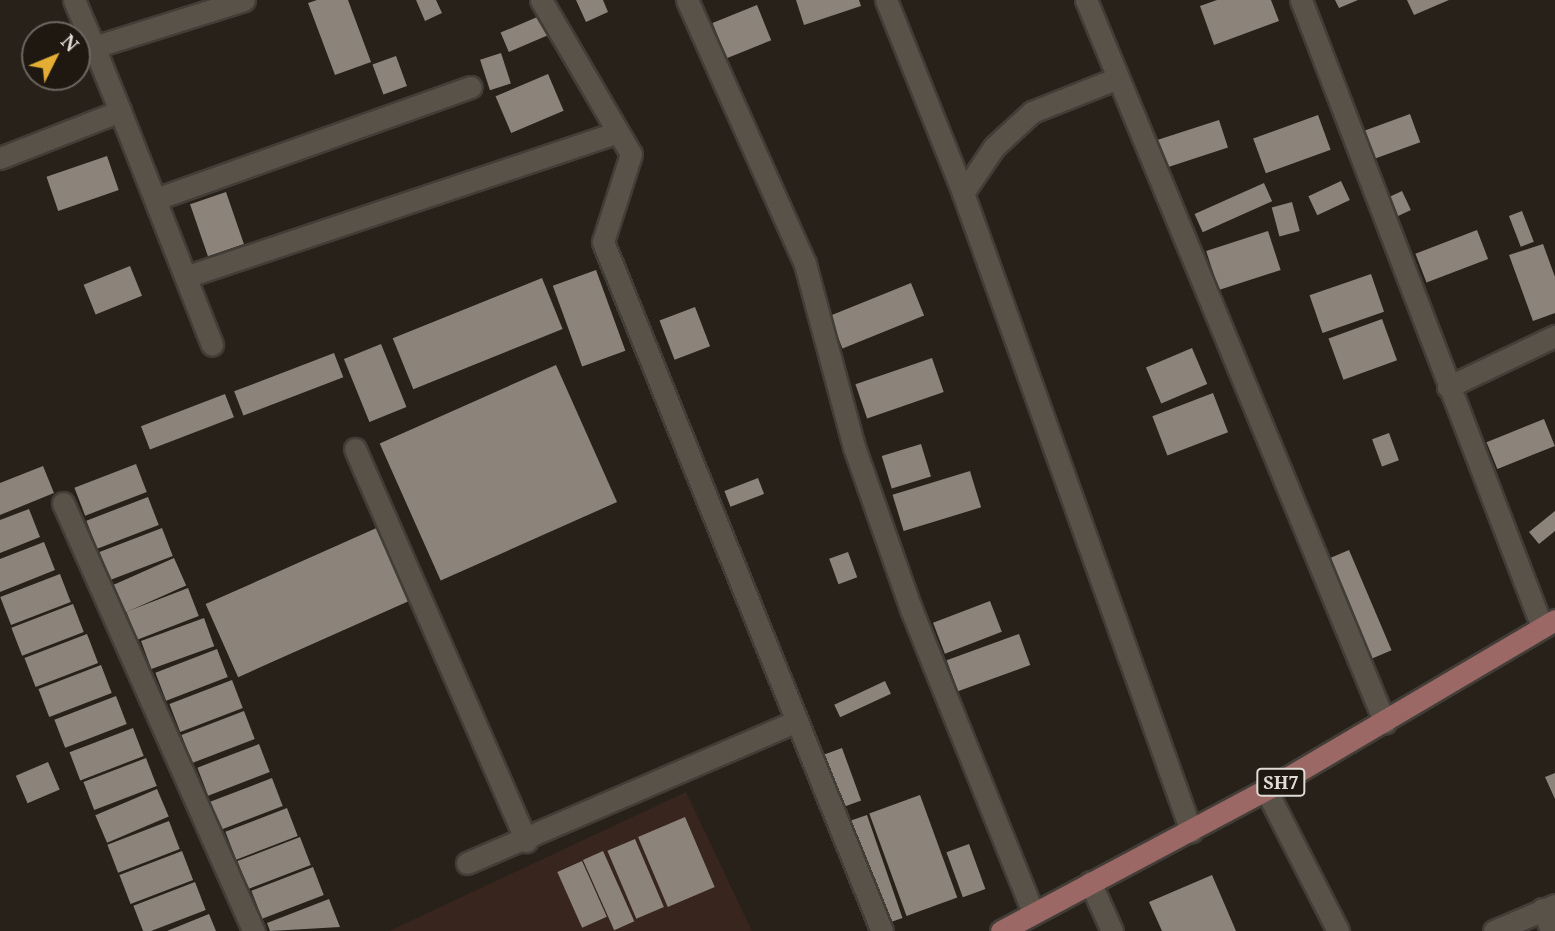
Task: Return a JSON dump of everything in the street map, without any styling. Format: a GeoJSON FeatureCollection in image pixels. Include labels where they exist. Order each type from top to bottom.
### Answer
{"type":"FeatureCollection","features":[{"type":"Feature","properties":{"kind":"main road","name":"SH7"},"geometry":{"type":"LineString","coordinates":[[1001,931],[1266,790],[1385,723],[1549,623]]}},
{"type":"Feature","properties":{"kind":"street"},"geometry":{"type":"LineString","coordinates":[[74,0],[188,276],[212,345]]}},
{"type":"Feature","properties":{"kind":"street"},"geometry":{"type":"LineString","coordinates":[[94,47],[244,0]]}},
{"type":"Feature","properties":{"kind":"street"},"geometry":{"type":"LineString","coordinates":[[541,0],[631,154],[603,242],[882,931]]}},
{"type":"Feature","properties":{"kind":"street"},"geometry":{"type":"LineString","coordinates":[[687,0],[805,264],[854,447],[902,584],[1033,912]]}},
{"type":"Feature","properties":{"kind":"street"},"geometry":{"type":"LineString","coordinates":[[886,0],[963,193],[1191,831]]}},
{"type":"Feature","properties":{"kind":"street"},"geometry":{"type":"LineString","coordinates":[[1086,0],[1385,723]]}},
{"type":"Feature","properties":{"kind":"street"},"geometry":{"type":"LineString","coordinates":[[1301,0],[1448,387],[1549,623]]}},
{"type":"Feature","properties":{"kind":"street"},"geometry":{"type":"LineString","coordinates":[[963,193],[994,147],[1032,111],[1118,79]]}},
{"type":"Feature","properties":{"kind":"street"},"geometry":{"type":"LineString","coordinates":[[156,199],[471,87]]}},
{"type":"Feature","properties":{"kind":"street"},"geometry":{"type":"LineString","coordinates":[[0,158],[120,111]]}},
{"type":"Feature","properties":{"kind":"street"},"geometry":{"type":"LineString","coordinates":[[188,276],[618,132]]}},
{"type":"Feature","properties":{"kind":"street"},"geometry":{"type":"LineString","coordinates":[[1448,387],[1555,336]]}},
{"type":"Feature","properties":{"kind":"street"},"geometry":{"type":"LineString","coordinates":[[355,449],[526,841]]}},
{"type":"Feature","properties":{"kind":"street"},"geometry":{"type":"LineString","coordinates":[[64,503],[254,931]]}},
{"type":"Feature","properties":{"kind":"street"},"geometry":{"type":"LineString","coordinates":[[467,863],[526,841],[796,721]]}},
{"type":"Feature","properties":{"kind":"street"},"geometry":{"type":"LineString","coordinates":[[1266,790],[1338,931]]}},
{"type":"Feature","properties":{"kind":"street"},"geometry":{"type":"LineString","coordinates":[[1090,882],[1112,931]]}},
{"type":"Feature","properties":{"kind":"street"},"geometry":{"type":"LineString","coordinates":[[1494,931],[1548,907],[1552,931]]}},
{"type":"Feature","properties":{"kind":"shaded area"},"geometry":{"type":"Polygon","coordinates":[[[686,792],[752,931],[389,931],[686,792]]]}},
{"type":"Feature","properties":{"kind":"building"},"geometry":{"type":"Polygon","coordinates":[[[317,0],[348,0],[371,62],[335,75],[308,3],[317,0]]]}},
{"type":"Feature","properties":{"kind":"building"},"geometry":{"type":"Polygon","coordinates":[[[416,0],[436,0],[442,13],[425,21],[416,0]]]}},
{"type":"Feature","properties":{"kind":"building"},"geometry":{"type":"Polygon","coordinates":[[[576,0],[603,0],[608,12],[586,22],[576,0]]]}},
{"type":"Feature","properties":{"kind":"building"},"geometry":{"type":"Polygon","coordinates":[[[796,0],[859,0],[861,6],[804,25],[796,0]]]}},
{"type":"Feature","properties":{"kind":"building"},"geometry":{"type":"Polygon","coordinates":[[[1217,0],[1271,0],[1279,21],[1214,45],[1200,6],[1217,0]]]}},
{"type":"Feature","properties":{"kind":"building"},"geometry":{"type":"Polygon","coordinates":[[[1335,0],[1358,0],[1339,8],[1335,0]]]}},
{"type":"Feature","properties":{"kind":"building"},"geometry":{"type":"Polygon","coordinates":[[[1407,0],[1449,0],[1414,15],[1407,0]]]}},
{"type":"Feature","properties":{"kind":"building"},"geometry":{"type":"Polygon","coordinates":[[[757,5],[771,40],[727,58],[712,23],[757,5]]]}},
{"type":"Feature","properties":{"kind":"building"},"geometry":{"type":"Polygon","coordinates":[[[542,15],[550,34],[509,52],[501,33],[542,15]]]}},
{"type":"Feature","properties":{"kind":"building"},"geometry":{"type":"Polygon","coordinates":[[[501,53],[511,83],[490,90],[480,60],[501,53]]]}},
{"type":"Feature","properties":{"kind":"building"},"geometry":{"type":"Polygon","coordinates":[[[396,56],[407,86],[383,95],[373,65],[396,56]]]}},
{"type":"Feature","properties":{"kind":"building"},"geometry":{"type":"Polygon","coordinates":[[[548,74],[564,111],[511,133],[496,96],[548,74]]]}},
{"type":"Feature","properties":{"kind":"building"},"geometry":{"type":"Polygon","coordinates":[[[1410,114],[1420,142],[1375,159],[1365,130],[1410,114]]]}},
{"type":"Feature","properties":{"kind":"building"},"geometry":{"type":"Polygon","coordinates":[[[1318,115],[1331,150],[1266,173],[1253,139],[1318,115]]]}},
{"type":"Feature","properties":{"kind":"building"},"geometry":{"type":"Polygon","coordinates":[[[1219,120],[1228,148],[1166,168],[1157,140],[1219,120]]]}},
{"type":"Feature","properties":{"kind":"building"},"geometry":{"type":"Polygon","coordinates":[[[107,156],[119,190],[58,211],[46,177],[107,156]]]}},
{"type":"Feature","properties":{"kind":"building"},"geometry":{"type":"Polygon","coordinates":[[[1341,181],[1350,200],[1317,215],[1308,196],[1341,181]]]}},
{"type":"Feature","properties":{"kind":"building"},"geometry":{"type":"Polygon","coordinates":[[[1264,183],[1272,201],[1203,232],[1195,214],[1264,183]]]}},
{"type":"Feature","properties":{"kind":"building"},"geometry":{"type":"Polygon","coordinates":[[[1402,191],[1411,210],[1395,217],[1387,198],[1402,191]]]}},
{"type":"Feature","properties":{"kind":"building"},"geometry":{"type":"Polygon","coordinates":[[[226,192],[244,244],[208,256],[190,204],[226,192]]]}},
{"type":"Feature","properties":{"kind":"building"},"geometry":{"type":"Polygon","coordinates":[[[1292,202],[1300,231],[1279,236],[1272,207],[1292,202]]]}},
{"type":"Feature","properties":{"kind":"building"},"geometry":{"type":"Polygon","coordinates":[[[1522,211],[1534,242],[1521,247],[1509,216],[1522,211]]]}},
{"type":"Feature","properties":{"kind":"building"},"geometry":{"type":"Polygon","coordinates":[[[1477,230],[1488,259],[1426,283],[1415,254],[1477,230]]]}},
{"type":"Feature","properties":{"kind":"building"},"geometry":{"type":"Polygon","coordinates":[[[1268,231],[1281,270],[1219,290],[1206,251],[1268,231]]]}},
{"type":"Feature","properties":{"kind":"building"},"geometry":{"type":"Polygon","coordinates":[[[1543,244],[1555,277],[1555,313],[1533,321],[1509,255],[1543,244]]]}},
{"type":"Feature","properties":{"kind":"building"},"geometry":{"type":"Polygon","coordinates":[[[130,266],[142,296],[96,314],[84,285],[130,266]]]}},
{"type":"Feature","properties":{"kind":"building"},"geometry":{"type":"Polygon","coordinates":[[[596,270],[625,351],[582,367],[553,286],[596,270]]]}},
{"type":"Feature","properties":{"kind":"building"},"geometry":{"type":"Polygon","coordinates":[[[1371,274],[1384,312],[1323,333],[1310,295],[1371,274]]]}},
{"type":"Feature","properties":{"kind":"building"},"geometry":{"type":"Polygon","coordinates":[[[542,278],[563,329],[413,389],[393,338],[542,278]]]}},
{"type":"Feature","properties":{"kind":"building"},"geometry":{"type":"Polygon","coordinates":[[[911,283],[924,315],[843,348],[829,316],[911,283]]]}},
{"type":"Feature","properties":{"kind":"building"},"geometry":{"type":"Polygon","coordinates":[[[695,307],[710,346],[675,360],[660,321],[695,307]]]}},
{"type":"Feature","properties":{"kind":"building"},"geometry":{"type":"Polygon","coordinates":[[[1382,319],[1397,360],[1343,380],[1328,338],[1382,319]]]}},
{"type":"Feature","properties":{"kind":"building"},"geometry":{"type":"Polygon","coordinates":[[[381,344],[406,407],[369,422],[344,359],[381,344]]]}},
{"type":"Feature","properties":{"kind":"building"},"geometry":{"type":"Polygon","coordinates":[[[1192,348],[1207,384],[1161,403],[1146,368],[1192,348]]]}},
{"type":"Feature","properties":{"kind":"building"},"geometry":{"type":"Polygon","coordinates":[[[334,353],[343,377],[243,416],[234,391],[334,353]]]}},
{"type":"Feature","properties":{"kind":"building"},"geometry":{"type":"Polygon","coordinates":[[[932,358],[944,392],[867,418],[855,384],[932,358]]]}},
{"type":"Feature","properties":{"kind":"building"},"geometry":{"type":"Polygon","coordinates":[[[556,365],[617,502],[441,581],[380,444],[556,365]]]}},
{"type":"Feature","properties":{"kind":"building"},"geometry":{"type":"Polygon","coordinates":[[[1213,393],[1228,432],[1167,456],[1152,416],[1213,393]]]}},
{"type":"Feature","properties":{"kind":"building"},"geometry":{"type":"Polygon","coordinates":[[[225,394],[234,417],[150,450],[141,426],[225,394]]]}},
{"type":"Feature","properties":{"kind":"building"},"geometry":{"type":"Polygon","coordinates":[[[1544,419],[1555,446],[1497,469],[1487,442],[1544,419]]]}},
{"type":"Feature","properties":{"kind":"building"},"geometry":{"type":"Polygon","coordinates":[[[1389,433],[1399,460],[1382,466],[1372,439],[1389,433]]]}},
{"type":"Feature","properties":{"kind":"building"},"geometry":{"type":"Polygon","coordinates":[[[921,444],[931,477],[892,489],[882,456],[921,444]]]}},
{"type":"Feature","properties":{"kind":"building"},"geometry":{"type":"Polygon","coordinates":[[[136,464],[147,492],[85,516],[74,488],[136,464]]]}},
{"type":"Feature","properties":{"kind":"building"},"geometry":{"type":"Polygon","coordinates":[[[43,466],[54,493],[0,515],[0,483],[43,466]]]}},
{"type":"Feature","properties":{"kind":"building"},"geometry":{"type":"Polygon","coordinates":[[[970,471],[981,507],[904,531],[893,495],[970,471]]]}},
{"type":"Feature","properties":{"kind":"building"},"geometry":{"type":"Polygon","coordinates":[[[758,478],[764,494],[730,507],[724,491],[758,478]]]}},
{"type":"Feature","properties":{"kind":"building"},"geometry":{"type":"Polygon","coordinates":[[[148,497],[159,525],[97,549],[86,521],[148,497]]]}},
{"type":"Feature","properties":{"kind":"building"},"geometry":{"type":"Polygon","coordinates":[[[29,509],[40,537],[0,553],[0,520],[29,509]]]}},
{"type":"Feature","properties":{"kind":"building"},"geometry":{"type":"Polygon","coordinates":[[[1555,511],[1555,531],[1539,544],[1529,532],[1555,511]]]}},
{"type":"Feature","properties":{"kind":"building"},"geometry":{"type":"Polygon","coordinates":[[[381,526],[414,599],[238,677],[206,604],[381,526]]]}},
{"type":"Feature","properties":{"kind":"building"},"geometry":{"type":"Polygon","coordinates":[[[162,528],[173,556],[110,580],[99,552],[162,528]]]}},
{"type":"Feature","properties":{"kind":"building"},"geometry":{"type":"Polygon","coordinates":[[[44,542],[55,570],[0,592],[0,559],[44,542]]]}},
{"type":"Feature","properties":{"kind":"building"},"geometry":{"type":"Polygon","coordinates":[[[1349,550],[1392,650],[1370,659],[1328,559],[1349,550]]]}},
{"type":"Feature","properties":{"kind":"building"},"geometry":{"type":"Polygon","coordinates":[[[848,552],[857,577],[838,584],[829,559],[848,552]]]}},
{"type":"Feature","properties":{"kind":"building"},"geometry":{"type":"Polygon","coordinates":[[[174,558],[186,585],[126,612],[114,585],[174,558]]]}},
{"type":"Feature","properties":{"kind":"building"},"geometry":{"type":"Polygon","coordinates":[[[60,574],[71,602],[11,625],[0,597],[60,574]]]}},
{"type":"Feature","properties":{"kind":"building"},"geometry":{"type":"Polygon","coordinates":[[[188,588],[199,616],[137,640],[126,612],[188,588]]]}},
{"type":"Feature","properties":{"kind":"building"},"geometry":{"type":"Polygon","coordinates":[[[990,601],[1002,632],[945,654],[933,623],[990,601]]]}},
{"type":"Feature","properties":{"kind":"building"},"geometry":{"type":"Polygon","coordinates":[[[73,604],[84,632],[22,656],[11,628],[73,604]]]}},
{"type":"Feature","properties":{"kind":"building"},"geometry":{"type":"Polygon","coordinates":[[[204,618],[214,646],[151,669],[141,641],[204,618]]]}},
{"type":"Feature","properties":{"kind":"building"},"geometry":{"type":"Polygon","coordinates":[[[87,634],[98,663],[36,687],[24,658],[87,634]]]}},
{"type":"Feature","properties":{"kind":"building"},"geometry":{"type":"Polygon","coordinates":[[[1019,634],[1030,665],[958,691],[947,660],[1019,634]]]}},
{"type":"Feature","properties":{"kind":"building"},"geometry":{"type":"Polygon","coordinates":[[[217,649],[228,677],[166,701],[155,673],[217,649]]]}},
{"type":"Feature","properties":{"kind":"building"},"geometry":{"type":"Polygon","coordinates":[[[101,665],[112,693],[49,717],[38,689],[101,665]]]}},
{"type":"Feature","properties":{"kind":"building"},"geometry":{"type":"Polygon","coordinates":[[[232,680],[243,708],[180,732],[169,704],[232,680]]]}},
{"type":"Feature","properties":{"kind":"building"},"geometry":{"type":"Polygon","coordinates":[[[885,681],[891,694],[840,717],[834,705],[885,681]]]}},
{"type":"Feature","properties":{"kind":"building"},"geometry":{"type":"Polygon","coordinates":[[[116,696],[127,724],[65,748],[54,720],[116,696]]]}},
{"type":"Feature","properties":{"kind":"building"},"geometry":{"type":"Polygon","coordinates":[[[244,711],[255,739],[192,763],[181,735],[244,711]]]}},
{"type":"Feature","properties":{"kind":"building"},"geometry":{"type":"Polygon","coordinates":[[[133,728],[144,756],[80,780],[70,752],[133,728]]]}},
{"type":"Feature","properties":{"kind":"building"},"geometry":{"type":"Polygon","coordinates":[[[259,744],[270,772],[208,796],[197,768],[259,744]]]}},
{"type":"Feature","properties":{"kind":"building"},"geometry":{"type":"Polygon","coordinates":[[[842,748],[861,801],[834,811],[815,758],[842,748]]]}},
{"type":"Feature","properties":{"kind":"building"},"geometry":{"type":"Polygon","coordinates":[[[146,758],[157,786],[94,810],[83,782],[146,758]]]}},
{"type":"Feature","properties":{"kind":"building"},"geometry":{"type":"Polygon","coordinates":[[[48,762],[60,790],[28,803],[16,776],[48,762]]]}},
{"type":"Feature","properties":{"kind":"building"},"geometry":{"type":"Polygon","coordinates":[[[1555,773],[1555,799],[1545,777],[1555,773]]]}},
{"type":"Feature","properties":{"kind":"building"},"geometry":{"type":"Polygon","coordinates":[[[272,778],[283,806],[220,830],[209,802],[272,778]]]}},
{"type":"Feature","properties":{"kind":"building"},"geometry":{"type":"Polygon","coordinates":[[[157,789],[169,817],[107,843],[95,815],[157,789]]]}},
{"type":"Feature","properties":{"kind":"building"},"geometry":{"type":"Polygon","coordinates":[[[920,795],[957,897],[907,916],[869,813],[920,795]]]}},
{"type":"Feature","properties":{"kind":"building"},"geometry":{"type":"Polygon","coordinates":[[[287,808],[298,836],[236,860],[225,832],[287,808]]]}},
{"type":"Feature","properties":{"kind":"building"},"geometry":{"type":"Polygon","coordinates":[[[867,815],[902,918],[876,927],[841,824],[867,815]]]}},
{"type":"Feature","properties":{"kind":"building"},"geometry":{"type":"Polygon","coordinates":[[[685,817],[715,887],[668,907],[638,837],[685,817]]]}},
{"type":"Feature","properties":{"kind":"building"},"geometry":{"type":"Polygon","coordinates":[[[169,821],[180,849],[118,873],[107,845],[169,821]]]}},
{"type":"Feature","properties":{"kind":"building"},"geometry":{"type":"Polygon","coordinates":[[[300,837],[311,865],[248,889],[237,861],[300,837]]]}},
{"type":"Feature","properties":{"kind":"building"},"geometry":{"type":"Polygon","coordinates":[[[635,839],[664,907],[636,919],[607,851],[635,839]]]}},
{"type":"Feature","properties":{"kind":"building"},"geometry":{"type":"Polygon","coordinates":[[[969,844],[985,889],[963,897],[946,852],[969,844]]]}},
{"type":"Feature","properties":{"kind":"building"},"geometry":{"type":"Polygon","coordinates":[[[182,851],[193,880],[131,904],[119,875],[182,851]]]}},
{"type":"Feature","properties":{"kind":"building"},"geometry":{"type":"Polygon","coordinates":[[[603,851],[634,921],[614,930],[583,860],[603,851]]]}},
{"type":"Feature","properties":{"kind":"building"},"geometry":{"type":"Polygon","coordinates":[[[582,861],[607,917],[582,928],[557,872],[582,861]]]}},
{"type":"Feature","properties":{"kind":"building"},"geometry":{"type":"Polygon","coordinates":[[[313,867],[324,895],[262,919],[251,891],[313,867]]]}},
{"type":"Feature","properties":{"kind":"building"},"geometry":{"type":"Polygon","coordinates":[[[1212,875],[1236,931],[1162,931],[1149,902],[1212,875]]]}},
{"type":"Feature","properties":{"kind":"building"},"geometry":{"type":"Polygon","coordinates":[[[195,882],[206,910],[151,931],[143,931],[133,906],[195,882]]]}},
{"type":"Feature","properties":{"kind":"building"},"geometry":{"type":"Polygon","coordinates":[[[329,899],[340,927],[270,931],[267,923],[329,899]]]}},
{"type":"Feature","properties":{"kind":"building"},"geometry":{"type":"Polygon","coordinates":[[[209,914],[216,931],[167,931],[209,914]]]}}]}
